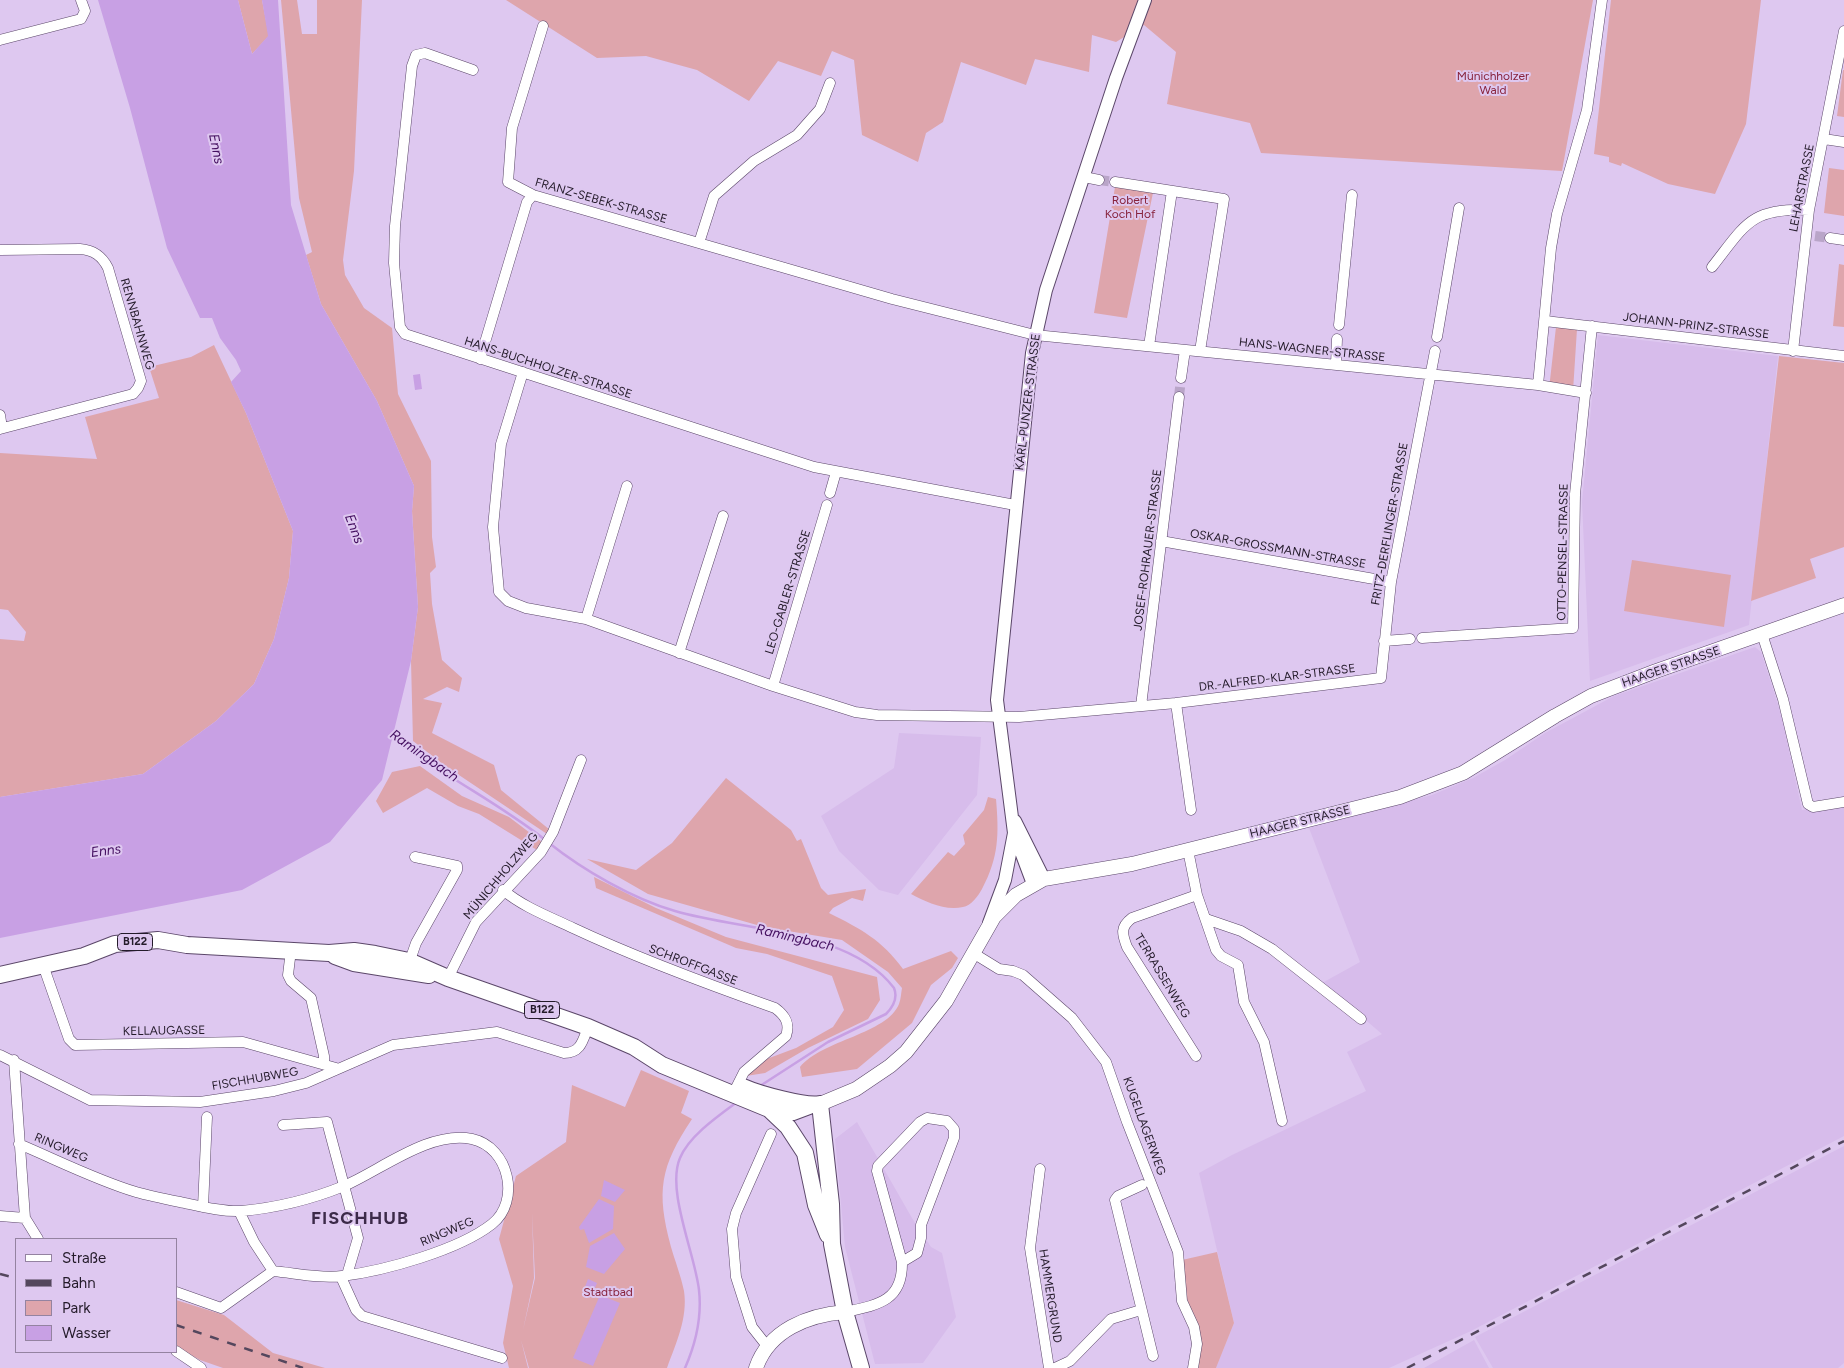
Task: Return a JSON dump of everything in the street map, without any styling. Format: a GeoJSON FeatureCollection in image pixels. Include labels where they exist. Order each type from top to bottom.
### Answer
{"type":"FeatureCollection","features":[{"type":"Feature","properties":{"kind":"main road","name":"HAAGER STRASSE"},"geometry":{"type":"LineString","coordinates":[[815,1105],[856,1089],[906,1052],[934,1018],[986,930],[1004,906],[1039,882],[1132,864],[1363,807],[1438,784],[1485,761],[1555,716],[1591,696],[1656,671],[1844,605]]}},
{"type":"Feature","properties":{"kind":"main road","name":"B122"},"geometry":{"type":"LineString","coordinates":[[0,975],[84,956],[115,944],[158,940],[188,945],[291,950],[328,954],[354,963],[408,967],[448,978],[588,1027],[634,1047],[662,1065],[737,1088],[815,1105],[831,1204],[832,1244],[846,1312],[861,1368]]}},
{"type":"Feature","properties":{"kind":"main road","name":"B122"},"geometry":{"type":"LineString","coordinates":[[737,1088],[769,1109],[788,1127],[804,1153],[816,1205],[832,1244]]}},
{"type":"Feature","properties":{"kind":"main road"},"geometry":{"type":"LineString","coordinates":[[769,1109],[793,1112],[815,1105]]}},
{"type":"Feature","properties":{"kind":"main road"},"geometry":{"type":"LineString","coordinates":[[804,1153],[801,1120],[815,1105]]}},
{"type":"Feature","properties":{"kind":"main road"},"geometry":{"type":"LineString","coordinates":[[756,1368],[767,1346],[794,1325],[820,1316],[846,1312]]}},
{"type":"Feature","properties":{"kind":"street"},"geometry":{"type":"LineString","coordinates":[[0,40],[81,19],[84,15],[81,0]]}},
{"type":"Feature","properties":{"kind":"street","name":"KARL-PUNZER-STRASSE"},"geometry":{"type":"LineString","coordinates":[[986,930],[1004,880],[1014,834],[1014,819],[999,718],[998,684],[1015,505],[1035,335],[1046,290],[1116,78],[1145,0]]}},
{"type":"Feature","properties":{"kind":"street"},"geometry":{"type":"LineString","coordinates":[[1538,385],[1557,214],[1587,110],[1602,0]]}},
{"type":"Feature","properties":{"kind":"street","name":"FRANZ-SEBEK-STRASSE"},"geometry":{"type":"LineString","coordinates":[[543,26],[512,128],[508,182],[533,195],[892,299],[1035,335]]}},
{"type":"Feature","properties":{"kind":"street","name":"LEHARSTRASSE"},"geometry":{"type":"LineString","coordinates":[[1793,351],[1810,236],[1809,210],[1844,31]]}},
{"type":"Feature","properties":{"kind":"street","name":"HANS-BUCHHOLZER-STRASSE"},"geometry":{"type":"LineString","coordinates":[[473,70],[425,54],[416,55],[414,61],[396,217],[394,263],[400,327],[405,334],[836,472],[1015,505]]}},
{"type":"Feature","properties":{"kind":"street"},"geometry":{"type":"LineString","coordinates":[[699,243],[714,196],[754,161],[798,135],[820,109],[830,83]]}},
{"type":"Feature","properties":{"kind":"street"},"geometry":{"type":"LineString","coordinates":[[1824,139],[1844,142]]}},
{"type":"Feature","properties":{"kind":"street"},"geometry":{"type":"LineString","coordinates":[[1084,177],[1100,180]]}},
{"type":"Feature","properties":{"kind":"street"},"geometry":{"type":"LineString","coordinates":[[1115,182],[1224,198],[1200,351]]}},
{"type":"Feature","properties":{"kind":"street"},"geometry":{"type":"LineString","coordinates":[[1149,346],[1172,191]]}},
{"type":"Feature","properties":{"kind":"street"},"geometry":{"type":"LineString","coordinates":[[480,359],[527,202],[533,195]]}},
{"type":"Feature","properties":{"kind":"street"},"geometry":{"type":"LineString","coordinates":[[1338,324],[1352,195]]}},
{"type":"Feature","properties":{"kind":"street"},"geometry":{"type":"LineString","coordinates":[[1437,337],[1460,208]]}},
{"type":"Feature","properties":{"kind":"street"},"geometry":{"type":"LineString","coordinates":[[1712,267],[1745,224],[1755,217],[1783,209],[1809,210]]}},
{"type":"Feature","properties":{"kind":"street"},"geometry":{"type":"LineString","coordinates":[[1830,238],[1844,240]]}},
{"type":"Feature","properties":{"kind":"street","name":"RENNBAHNWEG"},"geometry":{"type":"LineString","coordinates":[[0,250],[80,249],[92,251],[101,256],[108,268],[140,381],[138,388],[133,394],[1,429]]}},
{"type":"Feature","properties":{"kind":"street","name":"JOHANN-PRINZ-STRASSE"},"geometry":{"type":"LineString","coordinates":[[1545,321],[1844,356]]}},
{"type":"Feature","properties":{"kind":"street","name":"OTTO-PENSEL-STRASSE"},"geometry":{"type":"LineString","coordinates":[[1422,638],[1573,628],[1575,494],[1592,326]]}},
{"type":"Feature","properties":{"kind":"street","name":"HANS-WAGNER-STRASSE"},"geometry":{"type":"LineString","coordinates":[[1035,335],[1431,376],[1538,385],[1586,393]]}},
{"type":"Feature","properties":{"kind":"street"},"geometry":{"type":"LineString","coordinates":[[1336,365],[1337,340]]}},
{"type":"Feature","properties":{"kind":"street"},"geometry":{"type":"LineString","coordinates":[[1182,378],[1185,350]]}},
{"type":"Feature","properties":{"kind":"street","name":"FRITZ-DERFLINGER-STRASSE"},"geometry":{"type":"LineString","coordinates":[[1381,678],[1391,582],[1435,351]]}},
{"type":"Feature","properties":{"kind":"street"},"geometry":{"type":"LineString","coordinates":[[523,372],[501,444],[496,479],[493,527],[499,592],[508,601],[526,608],[586,619],[773,686],[855,712],[876,715],[999,718]]}},
{"type":"Feature","properties":{"kind":"street","name":"JOSEF-ROHRAUER-STRASSE"},"geometry":{"type":"LineString","coordinates":[[1141,706],[1179,397]]}},
{"type":"Feature","properties":{"kind":"street"},"geometry":{"type":"LineString","coordinates":[[0,415],[1,429]]}},
{"type":"Feature","properties":{"kind":"street"},"geometry":{"type":"LineString","coordinates":[[830,493],[836,472]]}},
{"type":"Feature","properties":{"kind":"street"},"geometry":{"type":"LineString","coordinates":[[586,619],[627,486]]}},
{"type":"Feature","properties":{"kind":"street","name":"LEO-GABLER-STRASSE"},"geometry":{"type":"LineString","coordinates":[[773,686],[827,505]]}},
{"type":"Feature","properties":{"kind":"street"},"geometry":{"type":"LineString","coordinates":[[679,653],[723,516]]}},
{"type":"Feature","properties":{"kind":"street","name":"OSKAR-GROSSMANN-STRASSE"},"geometry":{"type":"LineString","coordinates":[[1161,541],[1391,582]]}},
{"type":"Feature","properties":{"kind":"street"},"geometry":{"type":"LineString","coordinates":[[1762,634],[1783,699],[1808,804],[1813,807],[1844,802]]}},
{"type":"Feature","properties":{"kind":"street"},"geometry":{"type":"LineString","coordinates":[[1384,640],[1410,639]]}},
{"type":"Feature","properties":{"kind":"street","name":"DR.-ALFRED-KLAR-STRASSE"},"geometry":{"type":"LineString","coordinates":[[999,718],[1176,703],[1381,678]]}},
{"type":"Feature","properties":{"kind":"street"},"geometry":{"type":"LineString","coordinates":[[1176,703],[1191,810]]}},
{"type":"Feature","properties":{"kind":"street","name":"MÜNICHHOLZWEG"},"geometry":{"type":"LineString","coordinates":[[448,978],[476,922],[503,890],[541,852],[553,832],[581,760]]}},
{"type":"Feature","properties":{"kind":"street","name":"KARL-PUNZER-STRASSE"},"geometry":{"type":"LineString","coordinates":[[1014,819],[1039,882]]}},
{"type":"Feature","properties":{"kind":"street","name":"KARL-PUNZER-STRASSE"},"geometry":{"type":"LineString","coordinates":[[1014,834],[1039,882]]}},
{"type":"Feature","properties":{"kind":"street"},"geometry":{"type":"LineString","coordinates":[[1188,850],[1197,895],[1216,950],[1221,956],[1238,965],[1244,1002],[1264,1042],[1282,1121]]}},
{"type":"Feature","properties":{"kind":"street"},"geometry":{"type":"LineString","coordinates":[[408,967],[416,943],[457,870],[457,866],[451,863],[415,857]]}},
{"type":"Feature","properties":{"kind":"street","name":"SCHROFFGASSE"},"geometry":{"type":"LineString","coordinates":[[503,890],[537,911],[617,949],[696,981],[776,1008],[782,1013],[787,1020],[786,1036],[744,1072],[737,1088]]}},
{"type":"Feature","properties":{"kind":"street","name":"TERRASSENWEG"},"geometry":{"type":"LineString","coordinates":[[1196,1056],[1127,947],[1122,933],[1124,924],[1132,918],[1197,895]]}},
{"type":"Feature","properties":{"kind":"street"},"geometry":{"type":"LineString","coordinates":[[1206,919],[1241,932],[1272,949],[1362,1019]]}},
{"type":"Feature","properties":{"kind":"street"},"geometry":{"type":"LineString","coordinates":[[291,950],[288,975],[291,981],[311,998],[324,1063]]}},
{"type":"Feature","properties":{"kind":"street","name":"KUGELLAGERWEG"},"geometry":{"type":"LineString","coordinates":[[973,953],[999,970],[1013,971],[1023,975],[1052,998],[1072,1018],[1106,1062],[1127,1122],[1178,1252],[1182,1301],[1194,1327],[1197,1344],[1193,1368]]}},
{"type":"Feature","properties":{"kind":"street","name":"KELLAUGASSE"},"geometry":{"type":"LineString","coordinates":[[44,965],[69,1039],[76,1044],[242,1042],[324,1063],[336,1068]]}},
{"type":"Feature","properties":{"kind":"street","name":"FISCHHUBWEG"},"geometry":{"type":"LineString","coordinates":[[0,1056],[14,1060],[92,1101],[200,1102],[306,1083],[336,1068],[393,1045],[493,1032],[570,1053],[580,1047],[588,1027]]}},
{"type":"Feature","properties":{"kind":"street"},"geometry":{"type":"LineString","coordinates":[[14,1060],[18,1144],[25,1218],[37,1238]]}},
{"type":"Feature","properties":{"kind":"street"},"geometry":{"type":"LineString","coordinates":[[203,1207],[207,1117]]}},
{"type":"Feature","properties":{"kind":"street"},"geometry":{"type":"LineString","coordinates":[[846,1312],[874,1306],[889,1298],[899,1286],[902,1262],[877,1168],[920,1122],[927,1118],[938,1118],[952,1125],[954,1138],[921,1225],[921,1238],[916,1254],[902,1262]]}},
{"type":"Feature","properties":{"kind":"street"},"geometry":{"type":"LineString","coordinates":[[283,1125],[327,1122],[358,1238],[344,1276],[356,1310],[362,1316],[502,1358]]}},
{"type":"Feature","properties":{"kind":"street"},"geometry":{"type":"LineString","coordinates":[[767,1346],[752,1327],[736,1277],[732,1229],[736,1213],[771,1134]]}},
{"type":"Feature","properties":{"kind":"street","name":"RINGWEG"},"geometry":{"type":"LineString","coordinates":[[18,1144],[135,1192],[203,1207],[239,1211],[293,1202],[344,1186],[422,1146],[458,1137],[474,1140],[490,1148],[501,1160],[509,1180],[506,1199],[497,1220],[479,1234],[405,1263],[344,1276],[273,1271]]}},
{"type":"Feature","properties":{"kind":"street","name":"HAMMERGRUND"},"geometry":{"type":"LineString","coordinates":[[1040,1169],[1030,1248],[1049,1368]]}},
{"type":"Feature","properties":{"kind":"street"},"geometry":{"type":"LineString","coordinates":[[1142,1185],[1118,1196],[1115,1200],[1153,1356]]}},
{"type":"Feature","properties":{"kind":"street"},"geometry":{"type":"LineString","coordinates":[[178,1293],[221,1308],[273,1271],[254,1242],[239,1211]]}},
{"type":"Feature","properties":{"kind":"street"},"geometry":{"type":"LineString","coordinates":[[0,1216],[25,1218]]}},
{"type":"Feature","properties":{"kind":"street","name":"HAMMERGRUND"},"geometry":{"type":"LineString","coordinates":[[1055,1368],[1070,1361],[1112,1319],[1141,1310]]}},
{"type":"Feature","properties":{"kind":"street"},"geometry":{"type":"LineString","coordinates":[[178,1353],[201,1368]]}},
{"type":"Feature","properties":{"kind":"shaded area"},"geometry":{"type":"Polygon","coordinates":[[[1598,335],[1778,356],[1749,625],[1590,681],[1582,502],[1598,335]]]}},
{"type":"Feature","properties":{"kind":"shaded area"},"geometry":{"type":"Polygon","coordinates":[[[1755,647],[1761,652],[1781,714],[1802,810],[1844,805],[1844,1136],[1471,1331],[1389,1368],[1216,1368],[1234,1323],[1199,1173],[1232,1155],[1366,1091],[1347,1052],[1382,1034],[1322,983],[1360,962],[1309,828],[1432,795],[1473,778],[1505,760],[1545,733],[1614,696],[1755,647]]]}},
{"type":"Feature","properties":{"kind":"shaded area"},"geometry":{"type":"Polygon","coordinates":[[[899,733],[981,737],[977,795],[898,895],[879,890],[839,851],[821,816],[894,768],[899,733]]]}},
{"type":"Feature","properties":{"kind":"shaded area"},"geometry":{"type":"Polygon","coordinates":[[[857,1122],[912,1218],[931,1247],[942,1253],[956,1317],[923,1363],[875,1364],[845,1247],[835,1139],[857,1122]]]}},
{"type":"Feature","properties":{"kind":"shaded area"},"geometry":{"type":"Polygon","coordinates":[[[1844,1146],[1844,1363],[1838,1368],[1493,1368],[1475,1337],[1844,1146]]]}},
{"type":"Feature","properties":{"kind":"shaded area"},"geometry":{"type":"Polygon","coordinates":[[[1474,1340],[1489,1368],[1424,1368],[1474,1340]]]}},
{"type":"Feature","properties":{"kind":"green space"},"geometry":{"type":"Polygon","coordinates":[[[238,0],[262,0],[269,36],[252,54],[238,0]]]}},
{"type":"Feature","properties":{"kind":"green space"},"geometry":{"type":"Polygon","coordinates":[[[281,0],[297,0],[302,34],[317,34],[317,0],[362,0],[354,171],[343,260],[345,275],[364,308],[392,328],[398,394],[431,461],[432,537],[436,567],[430,573],[432,604],[442,660],[462,678],[459,692],[447,687],[423,699],[442,703],[432,733],[494,765],[501,790],[550,830],[547,834],[444,765],[413,741],[411,661],[418,607],[412,511],[414,486],[377,401],[321,304],[306,255],[312,252],[299,198],[281,0]]]}},
{"type":"Feature","properties":{"kind":"green space","name":"Münichholzer Wald"},"geometry":{"type":"Polygon","coordinates":[[[506,0],[1593,0],[1562,171],[1261,153],[1250,123],[1167,104],[1176,52],[1144,25],[1116,42],[1092,35],[1089,72],[1035,59],[1026,85],[961,62],[943,122],[926,133],[918,162],[862,135],[854,60],[832,51],[821,76],[778,61],[749,101],[697,70],[646,56],[597,58],[506,0]]]}},
{"type":"Feature","properties":{"kind":"green space"},"geometry":{"type":"Polygon","coordinates":[[[1611,0],[1761,0],[1746,124],[1715,194],[1668,184],[1622,163],[1621,166],[1609,162],[1609,157],[1594,154],[1611,0]]]}},
{"type":"Feature","properties":{"kind":"green space"},"geometry":{"type":"Polygon","coordinates":[[[1844,70],[1844,117],[1837,116],[1844,70]]]}},
{"type":"Feature","properties":{"kind":"green space"},"geometry":{"type":"Polygon","coordinates":[[[1829,168],[1844,170],[1844,216],[1824,213],[1829,168]]]}},
{"type":"Feature","properties":{"kind":"green space","name":"Robert Koch Hof"},"geometry":{"type":"Polygon","coordinates":[[[1115,187],[1154,188],[1127,318],[1094,313],[1115,187]]]}},
{"type":"Feature","properties":{"kind":"green space"},"geometry":{"type":"Polygon","coordinates":[[[1839,264],[1844,265],[1844,327],[1833,326],[1839,264]]]}},
{"type":"Feature","properties":{"kind":"green space"},"geometry":{"type":"Polygon","coordinates":[[[1556,327],[1577,329],[1573,391],[1549,389],[1556,327]]]}},
{"type":"Feature","properties":{"kind":"green space"},"geometry":{"type":"Polygon","coordinates":[[[214,345],[246,413],[293,531],[289,578],[274,639],[254,684],[216,721],[143,774],[0,797],[0,639],[24,641],[26,632],[8,610],[0,609],[0,453],[97,459],[85,417],[159,398],[149,367],[191,357],[214,345]]]}},
{"type":"Feature","properties":{"kind":"green space"},"geometry":{"type":"Polygon","coordinates":[[[1779,356],[1844,363],[1844,547],[1810,559],[1816,578],[1751,601],[1779,356]]]}},
{"type":"Feature","properties":{"kind":"green space"},"geometry":{"type":"Polygon","coordinates":[[[1632,560],[1731,575],[1724,627],[1624,611],[1632,560]]]}},
{"type":"Feature","properties":{"kind":"green space"},"geometry":{"type":"Polygon","coordinates":[[[420,766],[462,796],[509,817],[542,842],[537,850],[479,814],[458,806],[427,788],[383,813],[376,801],[392,772],[420,766]]]}},
{"type":"Feature","properties":{"kind":"green space"},"geometry":{"type":"Polygon","coordinates":[[[726,778],[791,830],[797,841],[801,839],[821,888],[828,895],[866,889],[863,901],[852,898],[833,908],[829,913],[870,936],[887,950],[903,969],[951,951],[958,958],[952,968],[931,985],[912,1023],[857,1069],[802,1077],[800,1067],[823,1050],[882,1023],[892,1014],[899,1004],[902,988],[888,972],[842,940],[764,927],[648,894],[587,859],[636,870],[672,843],[726,778]]]}},
{"type":"Feature","properties":{"kind":"green space"},"geometry":{"type":"Polygon","coordinates":[[[988,797],[996,799],[997,845],[988,877],[976,898],[966,906],[949,908],[929,903],[911,894],[948,852],[954,856],[965,844],[963,835],[984,810],[988,797]]]}},
{"type":"Feature","properties":{"kind":"green space"},"geometry":{"type":"Polygon","coordinates":[[[594,877],[656,908],[726,937],[877,977],[880,1000],[868,1019],[808,1048],[765,1073],[746,1076],[764,1060],[796,1048],[833,1027],[844,1010],[832,976],[767,954],[736,948],[596,888],[594,877]]]}},
{"type":"Feature","properties":{"kind":"green space","name":"Stadtbad"},"geometry":{"type":"Polygon","coordinates":[[[641,1070],[689,1091],[681,1113],[692,1119],[673,1151],[664,1180],[663,1210],[671,1247],[683,1285],[685,1301],[683,1321],[667,1368],[529,1368],[521,1340],[528,1368],[509,1368],[503,1343],[513,1286],[499,1239],[516,1176],[566,1142],[572,1085],[625,1107],[641,1070]],[[532,1213],[534,1278],[523,1330],[535,1278],[532,1213]]]}},
{"type":"Feature","properties":{"kind":"green space"},"geometry":{"type":"Polygon","coordinates":[[[1217,1252],[1234,1323],[1216,1368],[1196,1368],[1182,1260],[1217,1252]]]}},
{"type":"Feature","properties":{"kind":"green space"},"geometry":{"type":"Polygon","coordinates":[[[178,1301],[224,1315],[273,1353],[325,1368],[223,1368],[200,1360],[178,1348],[178,1301]]]}},
{"type":"Feature","properties":{"kind":"water","name":"Enns"},"geometry":{"type":"Polygon","coordinates":[[[98,0],[238,0],[252,54],[268,36],[262,0],[278,0],[291,205],[321,304],[377,401],[414,486],[412,512],[418,607],[411,661],[382,780],[330,842],[242,890],[0,938],[0,797],[143,774],[216,721],[254,684],[274,639],[289,578],[293,531],[246,413],[231,382],[241,371],[236,360],[220,338],[212,318],[200,318],[167,248],[130,108],[98,0]]]}},
{"type":"Feature","properties":{"kind":"water"},"geometry":{"type":"Polygon","coordinates":[[[420,374],[422,389],[415,390],[413,375],[420,374]]]}},
{"type":"Feature","properties":{"kind":"water"},"geometry":{"type":"Polygon","coordinates":[[[604,1180],[625,1190],[615,1202],[601,1196],[604,1180]]]}},
{"type":"Feature","properties":{"kind":"water"},"geometry":{"type":"Polygon","coordinates":[[[599,1199],[614,1206],[613,1229],[589,1243],[584,1229],[580,1230],[579,1227],[599,1199]]]}},
{"type":"Feature","properties":{"kind":"water"},"geometry":{"type":"Polygon","coordinates":[[[614,1233],[625,1249],[604,1274],[586,1267],[590,1246],[614,1233]]]}},
{"type":"Feature","properties":{"kind":"water"},"geometry":{"type":"Polygon","coordinates":[[[588,1279],[597,1283],[592,1296],[583,1292],[588,1279]]]}},
{"type":"Feature","properties":{"kind":"water"},"geometry":{"type":"Polygon","coordinates":[[[600,1295],[620,1303],[593,1366],[573,1358],[600,1295]]]}},
{"type":"Feature","properties":{"kind":"waterway","name":"Ramingbach"},"geometry":{"type":"LineString","coordinates":[[390,733],[408,748],[544,839]]}},
{"type":"Feature","properties":{"kind":"waterway","name":"Ramingbach"},"geometry":{"type":"LineString","coordinates":[[549,843],[609,883],[642,899],[659,906],[702,918],[793,935],[823,943],[850,954],[874,969],[894,988],[894,1002],[886,1014],[828,1042],[760,1086]]}},
{"type":"Feature","properties":{"kind":"waterway","name":"Ramingbach"},"geometry":{"type":"LineString","coordinates":[[685,1368],[697,1330],[700,1300],[679,1204],[676,1187],[677,1171],[680,1158],[690,1142],[705,1127],[737,1102]]}},
{"type":"Feature","properties":{"kind":"tunnel"},"geometry":{"type":"LineString","coordinates":[[1099,180],[1115,182]]}},
{"type":"Feature","properties":{"kind":"tunnel"},"geometry":{"type":"LineString","coordinates":[[1815,236],[1830,238]]}},
{"type":"Feature","properties":{"kind":"tunnel"},"geometry":{"type":"LineString","coordinates":[[1179,397],[1181,378]]}},
{"type":"Feature","properties":{"kind":"railway"},"geometry":{"type":"LineString","coordinates":[[1407,1368],[1844,1141]]}},
{"type":"Feature","properties":{"kind":"railway"},"geometry":{"type":"LineString","coordinates":[[0,1274],[15,1278]]}},
{"type":"Feature","properties":{"kind":"railway"},"geometry":{"type":"LineString","coordinates":[[178,1326],[303,1368]]}},
{"type":"Feature","properties":{"kind":"district","name":"FISCHHUB"},"geometry":{"type":"Point","coordinates":[360,1219]}}]}
